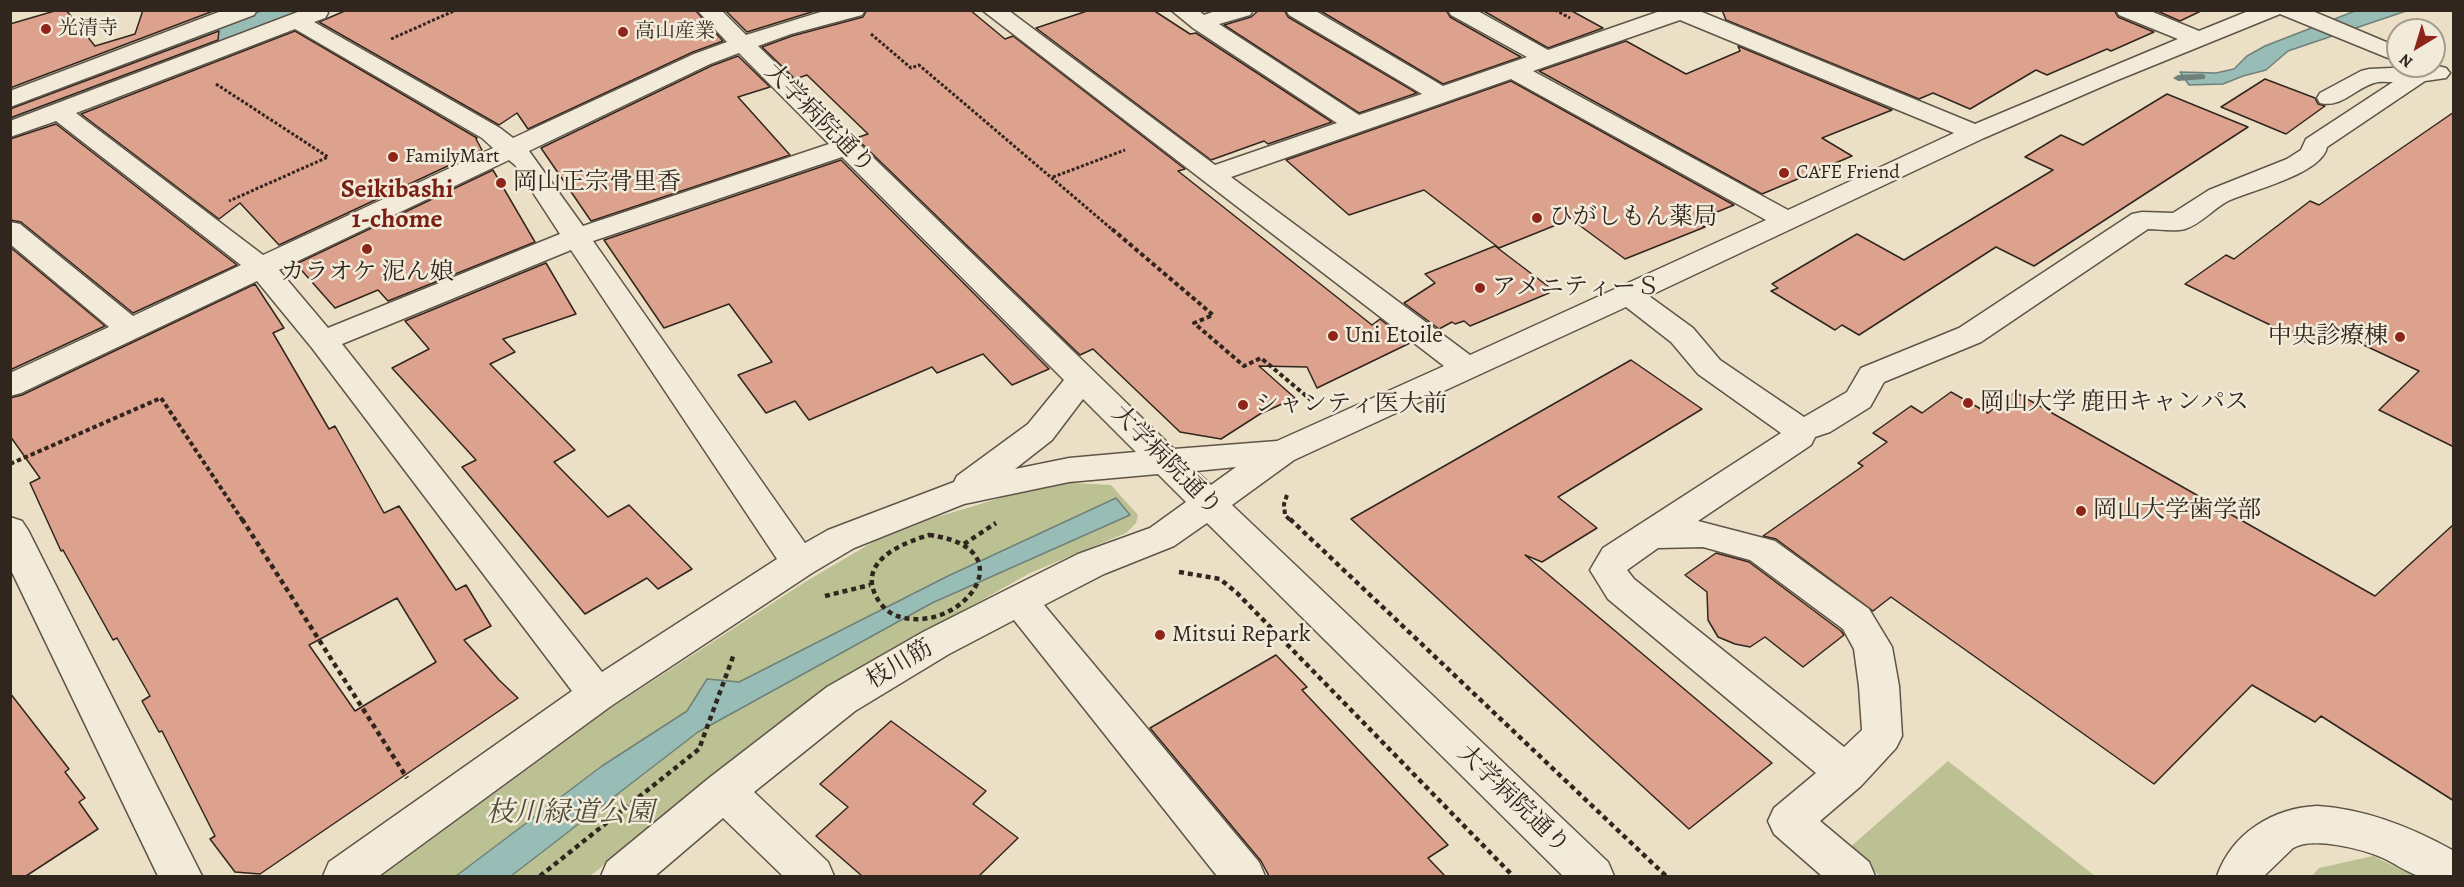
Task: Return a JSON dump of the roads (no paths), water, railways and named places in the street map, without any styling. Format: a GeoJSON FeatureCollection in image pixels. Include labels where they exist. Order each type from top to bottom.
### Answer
{"type":"FeatureCollection","features":[{"type":"Feature","properties":{"kind":"street"},"geometry":{"type":"LineString","coordinates":[[10,100],[246,10]]}},
{"type":"Feature","properties":{"kind":"street"},"geometry":{"type":"LineString","coordinates":[[10,130],[323,10]]}},
{"type":"Feature","properties":{"kind":"street","name":"大学病院通り"},"geometry":{"type":"LineString","coordinates":[[708,10],[1592,876]]}},
{"type":"Feature","properties":{"kind":"street"},"geometry":{"type":"LineString","coordinates":[[993,10],[1467,368]]}},
{"type":"Feature","properties":{"kind":"street"},"geometry":{"type":"LineString","coordinates":[[1191,17],[1242,10]]}},
{"type":"Feature","properties":{"kind":"street"},"geometry":{"type":"LineString","coordinates":[[1298,10],[1441,95]]}},
{"type":"Feature","properties":{"kind":"street"},"geometry":{"type":"LineString","coordinates":[[1459,10],[1547,58]]}},
{"type":"Feature","properties":{"kind":"street"},"geometry":{"type":"LineString","coordinates":[[2127,10],[2200,40]]}},
{"type":"Feature","properties":{"kind":"street"},"geometry":{"type":"LineString","coordinates":[[345,876],[597,695],[799,563],[841,539],[958,492],[1069,470],[1282,452],[1628,295],[1975,133],[2106,76],[2272,10]]}},
{"type":"Feature","properties":{"kind":"street"},"geometry":{"type":"LineString","coordinates":[[2289,10],[2351,34],[2386,51]]}},
{"type":"Feature","properties":{"kind":"street"},"geometry":{"type":"LineString","coordinates":[[10,386],[702,59],[741,43],[850,11]]}},
{"type":"Feature","properties":{"kind":"street"},"geometry":{"type":"LineString","coordinates":[[1211,175],[1681,11],[1975,133]]}},
{"type":"Feature","properties":{"kind":"street"},"geometry":{"type":"LineString","coordinates":[[1191,17],[1356,124]]}},
{"type":"Feature","properties":{"kind":"street"},"geometry":{"type":"LineString","coordinates":[[297,21],[513,148],[524,160],[799,563]]}},
{"type":"Feature","properties":{"kind":"street"},"geometry":{"type":"LineString","coordinates":[[1513,70],[1788,221]]}},
{"type":"Feature","properties":{"kind":"street"},"geometry":{"type":"LineString","coordinates":[[2330,98],[2369,76],[2386,73]]}},
{"type":"Feature","properties":{"kind":"street"},"geometry":{"type":"LineString","coordinates":[[1797,431],[1819,424],[1859,399],[1872,375],[1971,335],[2142,220],[2178,222],[2218,196],[2296,165],[2313,154],[2315,144],[2407,78]]}},
{"type":"Feature","properties":{"kind":"street"},"geometry":{"type":"LineString","coordinates":[[2434,78],[2454,94]]}},
{"type":"Feature","properties":{"kind":"street"},"geometry":{"type":"LineString","coordinates":[[58,111],[261,267],[323,341],[597,695]]}},
{"type":"Feature","properties":{"kind":"street"},"geometry":{"type":"LineString","coordinates":[[323,341],[577,237],[847,147]]}},
{"type":"Feature","properties":{"kind":"street"},"geometry":{"type":"LineString","coordinates":[[10,230],[130,329]]}},
{"type":"Feature","properties":{"kind":"street"},"geometry":{"type":"LineString","coordinates":[[1628,295],[1682,335],[1709,367],[1794,426],[1799,436],[1616,558],[1608,570],[1621,589],[1846,773]]}},
{"type":"Feature","properties":{"kind":"street"},"geometry":{"type":"LineString","coordinates":[[958,492],[1025,446],[1040,432],[1082,378]]}},
{"type":"Feature","properties":{"kind":"street","name":"枝川筋"},"geometry":{"type":"LineString","coordinates":[[623,876],[724,791],[841,699],[936,643],[1019,600],[1091,564],[1162,537],[1282,452]]}},
{"type":"Feature","properties":{"kind":"street"},"geometry":{"type":"LineString","coordinates":[[10,530],[180,876]]}},
{"type":"Feature","properties":{"kind":"street"},"geometry":{"type":"LineString","coordinates":[[1651,535],[1703,534],[1762,550],[1856,619],[1873,647],[1879,686],[1882,736],[1846,773],[1789,821],[1853,876]]}},
{"type":"Feature","properties":{"kind":"street"},"geometry":{"type":"LineString","coordinates":[[1019,600],[1243,876]]}},
{"type":"Feature","properties":{"kind":"street"},"geometry":{"type":"LineString","coordinates":[[724,791],[812,876]]}},
{"type":"Feature","properties":{"kind":"street"},"geometry":{"type":"LineString","coordinates":[[2239,876],[2265,842],[2295,826],[2341,826],[2383,838],[2454,874]]}},
{"type":"Feature","properties":{"kind":"water"},"geometry":{"type":"Polygon","coordinates":[[[261,11],[305,11],[11,121],[11,107],[261,11]]]}},
{"type":"Feature","properties":{"kind":"water"},"geometry":{"type":"Polygon","coordinates":[[[2355,11],[2406,11],[2288,51],[2266,70],[2223,84],[2189,85],[2180,72],[2216,73],[2234,69],[2247,56],[2265,46],[2355,11]]]}},
{"type":"Feature","properties":{"kind":"water"},"geometry":{"type":"Polygon","coordinates":[[[1116,498],[1130,515],[932,603],[698,732],[511,876],[456,876],[602,766],[687,711],[707,679],[739,682],[948,576],[1116,498]]]}},
{"type":"Feature","properties":{"kind":"waterway"},"geometry":{"type":"LineString","coordinates":[[2178,78],[2202,77]]}},
{"type":"Feature","properties":{"kind":"place","name":"光清寺"},"geometry":{"type":"Point","coordinates":[46,29]}},
{"type":"Feature","properties":{"kind":"place","name":"高山産業"},"geometry":{"type":"Point","coordinates":[623,32]}},
{"type":"Feature","properties":{"kind":"place","name":"FamilyMart"},"geometry":{"type":"Point","coordinates":[393,157]}},
{"type":"Feature","properties":{"kind":"place","name":"CAFE Friend"},"geometry":{"type":"Point","coordinates":[1784,173]}},
{"type":"Feature","properties":{"kind":"place","name":"岡山正宗骨里香"},"geometry":{"type":"Point","coordinates":[501,183]}},
{"type":"Feature","properties":{"kind":"place","name":"ひがしもん薬局"},"geometry":{"type":"Point","coordinates":[1537,218]}},
{"type":"Feature","properties":{"kind":"place","name":"カラオケ 泥ん娘"},"geometry":{"type":"Point","coordinates":[367,249]}},
{"type":"Feature","properties":{"kind":"place","name":"アメニティーＳ"},"geometry":{"type":"Point","coordinates":[1480,288]}},
{"type":"Feature","properties":{"kind":"place","name":"Uni Etoile"},"geometry":{"type":"Point","coordinates":[1333,336]}},
{"type":"Feature","properties":{"kind":"place","name":"中央診療棟"},"geometry":{"type":"Point","coordinates":[2400,337]}},
{"type":"Feature","properties":{"kind":"place","name":"岡山大学 鹿田キャンパス"},"geometry":{"type":"Point","coordinates":[1968,403]}},
{"type":"Feature","properties":{"kind":"place","name":"シャンティ医大前"},"geometry":{"type":"Point","coordinates":[1243,405]}},
{"type":"Feature","properties":{"kind":"place","name":"岡山大学歯学部"},"geometry":{"type":"Point","coordinates":[2081,511]}},
{"type":"Feature","properties":{"kind":"place","name":"Mitsui Repark"},"geometry":{"type":"Point","coordinates":[1160,635]}},
{"type":"Feature","properties":{"kind":"district","name":"Seikibashi 1-chome"},"geometry":{"type":"Point","coordinates":[397,206]}},
{"type":"Feature","properties":{"kind":"park label","name":"枝川緑道公園"},"geometry":{"type":"Point","coordinates":[570,814]}}]}
